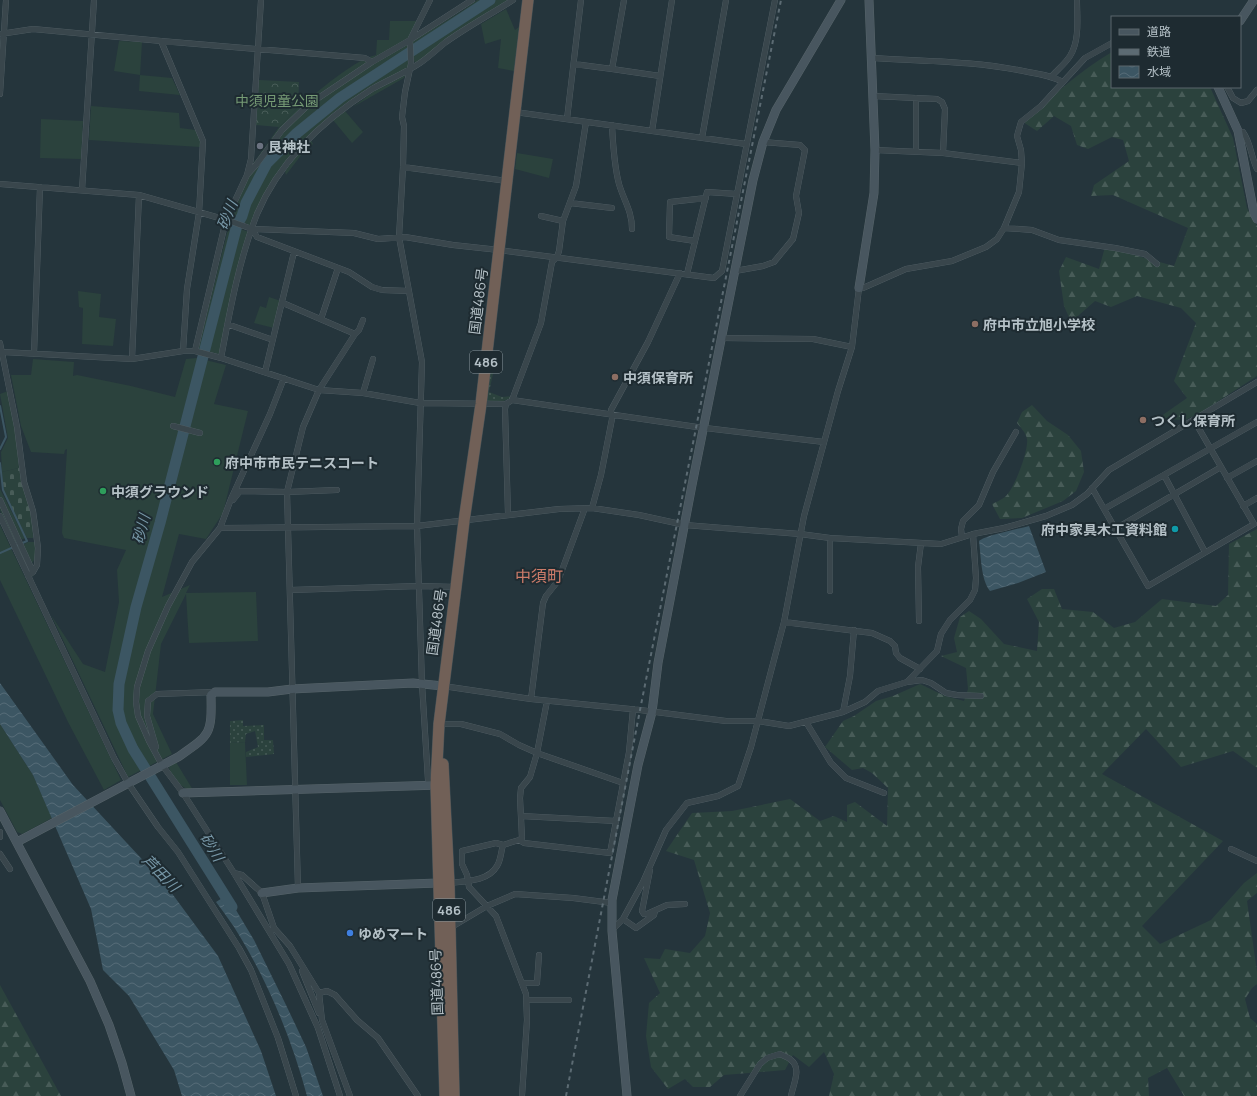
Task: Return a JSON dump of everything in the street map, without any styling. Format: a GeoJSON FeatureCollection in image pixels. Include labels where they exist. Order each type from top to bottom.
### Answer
{"type":"FeatureCollection","features":[{"type":"Feature","properties":{"kind":"highway","name":"国道486号"},"geometry":{"type":"LineString","coordinates":[[445,1096],[443,883],[439,724],[464,521],[481,404],[528,0]]}},
{"type":"Feature","properties":{"kind":"highway","name":"国道486号"},"geometry":{"type":"LineString","coordinates":[[443,883],[450,928],[454,1096]]}},
{"type":"Feature","properties":{"kind":"street"},"geometry":{"type":"LineString","coordinates":[[0,94],[2,34],[6,0]]}},
{"type":"Feature","properties":{"kind":"street"},"geometry":{"type":"LineString","coordinates":[[82,190],[94,0]]}},
{"type":"Feature","properties":{"kind":"street"},"geometry":{"type":"LineString","coordinates":[[195,351],[228,220],[251,159],[261,0]]}},
{"type":"Feature","properties":{"kind":"street"},"geometry":{"type":"LineString","coordinates":[[430,0],[410,40],[410,67],[402,117],[404,126],[403,167],[399,237],[422,362],[417,526],[422,684],[428,780],[440,785]]}},
{"type":"Feature","properties":{"kind":"street"},"geometry":{"type":"LineString","coordinates":[[246,175],[256,165],[282,130],[308,105],[372,62],[410,40],[472,0]]}},
{"type":"Feature","properties":{"kind":"street"},"geometry":{"type":"LineString","coordinates":[[221,358],[227,324],[241,265],[257,214],[281,171],[300,146],[341,110],[373,89],[410,67],[420,63],[446,42],[513,0]]}},
{"type":"Feature","properties":{"kind":"street"},"geometry":{"type":"LineString","coordinates":[[567,119],[581,0]]}},
{"type":"Feature","properties":{"kind":"street"},"geometry":{"type":"LineString","coordinates":[[612,69],[624,0]]}},
{"type":"Feature","properties":{"kind":"street"},"geometry":{"type":"LineString","coordinates":[[652,131],[672,0]]}},
{"type":"Feature","properties":{"kind":"street"},"geometry":{"type":"LineString","coordinates":[[702,138],[726,0]]}},
{"type":"Feature","properties":{"kind":"street"},"geometry":{"type":"LineString","coordinates":[[0,184],[139,195],[228,220],[252,230],[354,233],[378,239],[405,237],[453,245],[714,278],[722,271],[774,0]]}},
{"type":"Feature","properties":{"kind":"street"},"geometry":{"type":"LineString","coordinates":[[627,1096],[612,931],[612,903],[638,765],[652,712],[658,663],[753,180],[763,142],[776,110],[840,0]]}},
{"type":"Feature","properties":{"kind":"street"},"geometry":{"type":"LineString","coordinates":[[612,931],[623,919],[643,882],[666,830],[687,803],[718,796],[738,786],[751,748],[784,622],[800,534],[838,391],[852,347],[859,288],[874,193],[875,150],[869,0]]}},
{"type":"Feature","properties":{"kind":"street"},"geometry":{"type":"LineString","coordinates":[[1051,76],[1070,54],[1076,39],[1077,0]]}},
{"type":"Feature","properties":{"kind":"street"},"geometry":{"type":"LineString","coordinates":[[1241,20],[1254,0]]}},
{"type":"Feature","properties":{"kind":"street"},"geometry":{"type":"LineString","coordinates":[[2,34],[33,29],[365,58],[372,62]]}},
{"type":"Feature","properties":{"kind":"street"},"geometry":{"type":"LineString","coordinates":[[161,41],[204,141],[200,213],[187,289],[183,351]]}},
{"type":"Feature","properties":{"kind":"street"},"geometry":{"type":"LineString","coordinates":[[859,288],[863,288],[906,269],[952,262],[986,247],[997,239],[1004,228],[1019,192],[1022,163],[1021,150],[1017,136],[1020,122],[1041,106],[1086,58],[1111,44]]}},
{"type":"Feature","properties":{"kind":"street"},"geometry":{"type":"LineString","coordinates":[[871,58],[981,64],[1051,76],[1063,82]]}},
{"type":"Feature","properties":{"kind":"street"},"geometry":{"type":"LineString","coordinates":[[574,64],[660,76]]}},
{"type":"Feature","properties":{"kind":"street"},"geometry":{"type":"LineString","coordinates":[[1218,88],[1238,133],[1254,213],[1257,219]]}},
{"type":"Feature","properties":{"kind":"street"},"geometry":{"type":"LineString","coordinates":[[1228,88],[1233,98],[1241,103],[1248,100],[1257,90]]}},
{"type":"Feature","properties":{"kind":"street"},"geometry":{"type":"LineString","coordinates":[[873,96],[937,99],[942,102],[945,109],[943,153]]}},
{"type":"Feature","properties":{"kind":"street"},"geometry":{"type":"LineString","coordinates":[[916,98],[916,152]]}},
{"type":"Feature","properties":{"kind":"street"},"geometry":{"type":"LineString","coordinates":[[515,112],[746,144]]}},
{"type":"Feature","properties":{"kind":"street"},"geometry":{"type":"LineString","coordinates":[[2,352],[132,359],[183,351],[195,351],[266,372],[319,390],[363,393],[420,403],[506,404],[512,400],[541,323],[552,262],[557,257],[559,252],[563,221],[576,186],[586,122]]}},
{"type":"Feature","properties":{"kind":"street"},"geometry":{"type":"LineString","coordinates":[[612,125],[614,164],[620,186],[632,218],[632,229]]}},
{"type":"Feature","properties":{"kind":"street"},"geometry":{"type":"LineString","coordinates":[[1238,133],[1243,132],[1248,139],[1257,169]]}},
{"type":"Feature","properties":{"kind":"street"},"geometry":{"type":"LineString","coordinates":[[735,271],[763,266],[774,262],[793,239],[799,213],[796,196],[805,150],[800,145],[763,142]]}},
{"type":"Feature","properties":{"kind":"street"},"geometry":{"type":"LineString","coordinates":[[875,150],[943,153],[1022,163]]}},
{"type":"Feature","properties":{"kind":"street"},"geometry":{"type":"LineString","coordinates":[[403,167],[507,181]]}},
{"type":"Feature","properties":{"kind":"street"},"geometry":{"type":"LineString","coordinates":[[34,354],[40,187]]}},
{"type":"Feature","properties":{"kind":"street"},"geometry":{"type":"LineString","coordinates":[[687,274],[707,192],[737,194]]}},
{"type":"Feature","properties":{"kind":"street"},"geometry":{"type":"LineString","coordinates":[[132,359],[139,195]]}},
{"type":"Feature","properties":{"kind":"street"},"geometry":{"type":"LineString","coordinates":[[695,241],[669,237],[670,202],[706,198]]}},
{"type":"Feature","properties":{"kind":"street"},"geometry":{"type":"LineString","coordinates":[[570,203],[612,208]]}},
{"type":"Feature","properties":{"kind":"street"},"geometry":{"type":"LineString","coordinates":[[541,216],[563,221]]}},
{"type":"Feature","properties":{"kind":"street"},"geometry":{"type":"LineString","coordinates":[[1004,228],[1032,230],[1059,240],[1145,254],[1157,264]]}},
{"type":"Feature","properties":{"kind":"street"},"geometry":{"type":"LineString","coordinates":[[252,230],[258,237],[349,272],[372,287],[382,290],[409,292]]}},
{"type":"Feature","properties":{"kind":"street"},"geometry":{"type":"LineString","coordinates":[[266,372],[294,252]]}},
{"type":"Feature","properties":{"kind":"street"},"geometry":{"type":"LineString","coordinates":[[320,319],[338,268]]}},
{"type":"Feature","properties":{"kind":"street"},"geometry":{"type":"LineString","coordinates":[[592,508],[601,475],[612,419],[611,410],[648,342],[680,273]]}},
{"type":"Feature","properties":{"kind":"street"},"geometry":{"type":"LineString","coordinates":[[283,303],[355,334]]}},
{"type":"Feature","properties":{"kind":"street"},"geometry":{"type":"LineString","coordinates":[[298,888],[287,492],[303,427],[319,390],[359,330],[363,320]]}},
{"type":"Feature","properties":{"kind":"street"},"geometry":{"type":"LineString","coordinates":[[227,324],[273,340]]}},
{"type":"Feature","properties":{"kind":"street"},"geometry":{"type":"LineString","coordinates":[[722,338],[813,339],[852,347]]}},
{"type":"Feature","properties":{"kind":"street"},"geometry":{"type":"LineString","coordinates":[[0,344],[17,427],[24,482],[33,511],[38,548],[37,564],[33,572],[28,576]]}},
{"type":"Feature","properties":{"kind":"street"},"geometry":{"type":"LineString","coordinates":[[363,393],[373,359]]}},
{"type":"Feature","properties":{"kind":"street"},"geometry":{"type":"LineString","coordinates":[[284,378],[270,414],[230,499],[220,528],[192,562],[168,606],[148,651],[137,687],[136,702],[138,716],[159,766],[183,793],[272,930],[318,1028],[340,1096]]}},
{"type":"Feature","properties":{"kind":"street"},"geometry":{"type":"LineString","coordinates":[[220,528],[417,526],[508,514],[559,509],[592,508],[639,515],[685,525],[800,534],[830,538],[941,544],[973,534],[1004,528],[1046,516],[1072,506],[1109,470],[1257,382]]}},
{"type":"Feature","properties":{"kind":"street"},"geometry":{"type":"LineString","coordinates":[[512,400],[824,442]]}},
{"type":"Feature","properties":{"kind":"street"},"geometry":{"type":"LineString","coordinates":[[506,404],[508,514]]}},
{"type":"Feature","properties":{"kind":"street"},"geometry":{"type":"LineString","coordinates":[[1092,488],[1148,586],[1254,524],[1194,420]]}},
{"type":"Feature","properties":{"kind":"street"},"geometry":{"type":"LineString","coordinates":[[1104,509],[1257,422]]}},
{"type":"Feature","properties":{"kind":"street"},"geometry":{"type":"LineString","coordinates":[[173,426],[200,433]]}},
{"type":"Feature","properties":{"kind":"street"},"geometry":{"type":"LineString","coordinates":[[962,537],[961,529],[964,521],[979,505],[993,472],[1016,432]]}},
{"type":"Feature","properties":{"kind":"street"},"geometry":{"type":"LineString","coordinates":[[1227,478],[1257,461]]}},
{"type":"Feature","properties":{"kind":"street"},"geometry":{"type":"LineString","coordinates":[[1116,529],[1221,467]]}},
{"type":"Feature","properties":{"kind":"street"},"geometry":{"type":"LineString","coordinates":[[1164,475],[1205,552]]}},
{"type":"Feature","properties":{"kind":"street"},"geometry":{"type":"LineString","coordinates":[[230,499],[233,500],[240,491],[287,492],[337,490]]}},
{"type":"Feature","properties":{"kind":"street"},"geometry":{"type":"LineString","coordinates":[[1243,506],[1257,498]]}},
{"type":"Feature","properties":{"kind":"street"},"geometry":{"type":"LineString","coordinates":[[0,500],[33,572]]}},
{"type":"Feature","properties":{"kind":"street"},"geometry":{"type":"LineString","coordinates":[[531,699],[543,603],[546,596],[558,581],[585,508]]}},
{"type":"Feature","properties":{"kind":"street"},"geometry":{"type":"LineString","coordinates":[[0,516],[114,758],[128,783],[158,827],[178,852],[239,948],[251,970],[278,1038],[296,1096]]}},
{"type":"Feature","properties":{"kind":"street"},"geometry":{"type":"LineString","coordinates":[[907,682],[937,651],[941,634],[950,620],[970,600],[975,590],[976,578],[973,534]]}},
{"type":"Feature","properties":{"kind":"street"},"geometry":{"type":"LineString","coordinates":[[830,538],[830,591]]}},
{"type":"Feature","properties":{"kind":"street"},"geometry":{"type":"LineString","coordinates":[[919,621],[918,568],[921,543]]}},
{"type":"Feature","properties":{"kind":"street"},"geometry":{"type":"LineString","coordinates":[[290,590],[419,586],[456,587]]}},
{"type":"Feature","properties":{"kind":"street"},"geometry":{"type":"LineString","coordinates":[[784,622],[872,633],[890,641],[895,646],[896,652],[900,658],[920,668]]}},
{"type":"Feature","properties":{"kind":"street"},"geometry":{"type":"LineString","coordinates":[[843,712],[850,676],[854,630]]}},
{"type":"Feature","properties":{"kind":"street"},"geometry":{"type":"LineString","coordinates":[[159,766],[147,716],[148,701],[157,694],[268,692],[292,689],[405,683],[443,686],[547,701],[726,721],[758,721],[789,726],[843,712],[865,702],[878,691],[907,682],[922,680],[931,683],[946,693],[981,696]]}},
{"type":"Feature","properties":{"kind":"street"},"geometry":{"type":"LineString","coordinates":[[19,841],[178,757],[201,742],[209,731],[212,720],[212,695],[215,692]]}},
{"type":"Feature","properties":{"kind":"street"},"geometry":{"type":"LineString","coordinates":[[522,1096],[527,1020],[526,994],[496,916],[469,887],[467,875],[462,864],[462,851],[496,843],[503,845],[522,838],[521,788],[530,776],[537,753],[547,701]]}},
{"type":"Feature","properties":{"kind":"street"},"geometry":{"type":"LineString","coordinates":[[519,840],[524,843],[610,853],[630,752],[633,710]]}},
{"type":"Feature","properties":{"kind":"street"},"geometry":{"type":"LineString","coordinates":[[806,722],[831,763],[846,778],[884,793]]}},
{"type":"Feature","properties":{"kind":"street"},"geometry":{"type":"LineString","coordinates":[[439,724],[462,724],[500,734],[537,753],[624,783]]}},
{"type":"Feature","properties":{"kind":"street"},"geometry":{"type":"LineString","coordinates":[[183,793],[440,785]]}},
{"type":"Feature","properties":{"kind":"street"},"geometry":{"type":"LineString","coordinates":[[0,811],[19,841],[90,981],[109,1025],[131,1096]]}},
{"type":"Feature","properties":{"kind":"street"},"geometry":{"type":"LineString","coordinates":[[521,816],[616,821]]}},
{"type":"Feature","properties":{"kind":"street"},"geometry":{"type":"LineString","coordinates":[[0,832],[0,837]]}},
{"type":"Feature","properties":{"kind":"street"},"geometry":{"type":"LineString","coordinates":[[262,893],[298,888],[443,883],[481,879],[489,875],[497,867],[503,845]]}},
{"type":"Feature","properties":{"kind":"street"},"geometry":{"type":"LineString","coordinates":[[1231,849],[1257,861]]}},
{"type":"Feature","properties":{"kind":"street"},"geometry":{"type":"LineString","coordinates":[[0,854],[10,869]]}},
{"type":"Feature","properties":{"kind":"street"},"geometry":{"type":"LineString","coordinates":[[650,866],[651,870],[642,911],[644,914],[655,911],[667,905],[685,904]]}},
{"type":"Feature","properties":{"kind":"street"},"geometry":{"type":"LineString","coordinates":[[234,873],[242,875],[262,893],[272,930],[290,946],[319,993],[322,1020]]}},
{"type":"Feature","properties":{"kind":"street"},"geometry":{"type":"LineString","coordinates":[[450,928],[487,906],[515,894],[572,898],[612,903]]}},
{"type":"Feature","properties":{"kind":"street"},"geometry":{"type":"LineString","coordinates":[[623,919],[636,928],[654,914],[655,911]]}},
{"type":"Feature","properties":{"kind":"street"},"geometry":{"type":"LineString","coordinates":[[290,946],[322,1020],[350,1096]]}},
{"type":"Feature","properties":{"kind":"street"},"geometry":{"type":"LineString","coordinates":[[522,983],[537,983],[539,954]]}},
{"type":"Feature","properties":{"kind":"street"},"geometry":{"type":"LineString","coordinates":[[319,993],[327,991],[335,995],[357,1020],[378,1038],[418,1096]]}},
{"type":"Feature","properties":{"kind":"street"},"geometry":{"type":"LineString","coordinates":[[526,1000],[570,1000]]}},
{"type":"Feature","properties":{"kind":"street"},"geometry":{"type":"LineString","coordinates":[[740,1096],[760,1064],[767,1058],[780,1054],[792,1060],[797,1067],[791,1096]]}},
{"type":"Feature","properties":{"kind":"green space"},"geometry":{"type":"Polygon","coordinates":[[[477,0],[508,0],[451,36],[416,63],[413,60],[413,41],[477,0]]]}},
{"type":"Feature","properties":{"kind":"green space"},"geometry":{"type":"Polygon","coordinates":[[[506,9],[515,30],[519,27],[514,71],[498,68],[501,39],[485,44],[481,24],[506,9]]]}},
{"type":"Feature","properties":{"kind":"green space"},"geometry":{"type":"Polygon","coordinates":[[[390,21],[417,21],[409,43],[408,68],[340,108],[298,146],[265,194],[252,226],[232,218],[252,165],[279,127],[298,107],[298,100],[306,101],[349,68],[376,55],[377,40],[389,40],[390,21]]]}},
{"type":"Feature","properties":{"kind":"green space"},"geometry":{"type":"Polygon","coordinates":[[[119,41],[142,42],[140,75],[114,71],[119,41]]]}},
{"type":"Feature","properties":{"kind":"green space"},"geometry":{"type":"Polygon","coordinates":[[[1111,53],[1111,88],[1210,88],[1233,138],[1247,208],[1257,226],[1257,376],[1200,413],[1185,420],[1157,419],[1187,398],[1174,381],[1196,323],[1181,308],[1137,296],[1111,307],[1095,301],[1071,322],[1064,306],[1059,271],[1066,257],[1099,269],[1105,247],[1174,266],[1188,228],[1113,195],[1091,196],[1094,185],[1129,161],[1123,140],[1112,137],[1088,149],[1077,145],[1071,126],[1054,116],[1037,131],[1023,122],[1077,76],[1111,53]]]}},
{"type":"Feature","properties":{"kind":"green space"},"geometry":{"type":"Polygon","coordinates":[[[407,72],[404,78],[353,107],[374,91],[407,72]]]}},
{"type":"Feature","properties":{"kind":"green space"},"geometry":{"type":"Polygon","coordinates":[[[140,75],[172,78],[180,95],[139,91],[140,75]]]}},
{"type":"Feature","properties":{"kind":"green space","name":"中須児童公園"},"geometry":{"type":"Polygon","coordinates":[[[259,80],[299,82],[298,107],[279,127],[256,125],[259,80]]]}},
{"type":"Feature","properties":{"kind":"green space"},"geometry":{"type":"Polygon","coordinates":[[[91,106],[179,113],[180,128],[196,130],[201,141],[200,147],[89,140],[91,106]]]}},
{"type":"Feature","properties":{"kind":"green space"},"geometry":{"type":"Polygon","coordinates":[[[345,111],[363,132],[352,143],[333,120],[345,111]]]}},
{"type":"Feature","properties":{"kind":"green space"},"geometry":{"type":"Polygon","coordinates":[[[41,119],[83,121],[81,159],[40,158],[41,119]]]}},
{"type":"Feature","properties":{"kind":"green space"},"geometry":{"type":"Polygon","coordinates":[[[311,140],[313,144],[302,154],[286,175],[285,171],[300,151],[311,140]]]}},
{"type":"Feature","properties":{"kind":"green space"},"geometry":{"type":"Polygon","coordinates":[[[517,153],[553,159],[549,178],[515,169],[517,153]]]}},
{"type":"Feature","properties":{"kind":"green space"},"geometry":{"type":"Polygon","coordinates":[[[229,225],[249,232],[219,354],[198,349],[229,225]]]}},
{"type":"Feature","properties":{"kind":"green space"},"geometry":{"type":"Polygon","coordinates":[[[78,291],[101,294],[99,317],[116,319],[113,346],[82,344],[83,308],[79,307],[78,291]]]}},
{"type":"Feature","properties":{"kind":"green space"},"geometry":{"type":"Polygon","coordinates":[[[269,297],[281,301],[274,328],[254,323],[260,306],[266,308],[269,297]]]}},
{"type":"Feature","properties":{"kind":"green space"},"geometry":{"type":"Polygon","coordinates":[[[197,358],[226,365],[214,404],[248,411],[223,513],[206,539],[179,534],[162,597],[190,585],[186,593],[256,592],[258,641],[189,643],[186,594],[161,644],[153,714],[172,754],[128,777],[51,615],[83,664],[105,672],[119,602],[117,570],[126,550],[64,538],[62,533],[67,449],[65,450],[64,454],[31,452],[21,426],[11,375],[31,375],[33,359],[74,362],[73,376],[77,375],[131,386],[175,397],[186,359],[197,358]]]}},
{"type":"Feature","properties":{"kind":"green space"},"geometry":{"type":"Polygon","coordinates":[[[490,369],[494,369],[489,392],[502,397],[512,396],[511,398],[501,402],[487,401],[490,369]]]}},
{"type":"Feature","properties":{"kind":"green space"},"geometry":{"type":"Polygon","coordinates":[[[8,391],[16,433],[19,468],[2,472],[1,452],[8,438],[0,394],[8,391]]]}},
{"type":"Feature","properties":{"kind":"green space"},"geometry":{"type":"Polygon","coordinates":[[[1032,405],[1047,421],[1068,435],[1081,451],[1084,472],[1076,491],[1063,501],[1022,518],[1000,519],[992,504],[1009,493],[1020,470],[1026,452],[1027,439],[1017,423],[1022,412],[1032,405]]]}},
{"type":"Feature","properties":{"kind":"green space"},"geometry":{"type":"Polygon","coordinates":[[[19,468],[32,513],[33,538],[27,538],[4,493],[2,472],[19,468]]]}},
{"type":"Feature","properties":{"kind":"green space"},"geometry":{"type":"Polygon","coordinates":[[[0,489],[25,538],[15,543],[0,510],[0,489]]]}},
{"type":"Feature","properties":{"kind":"green space"},"geometry":{"type":"Polygon","coordinates":[[[0,525],[121,780],[104,790],[68,722],[0,580],[0,525]]]}},
{"type":"Feature","properties":{"kind":"green space"},"geometry":{"type":"Polygon","coordinates":[[[1257,529],[1257,768],[1233,751],[1181,767],[1146,729],[1102,774],[1223,841],[1142,926],[1160,944],[1211,920],[1244,883],[1257,873],[1257,893],[1247,901],[1257,972],[1257,984],[1252,988],[1245,999],[1250,1018],[1257,1024],[1257,1096],[1184,1096],[1167,1068],[1148,1078],[1149,1096],[829,1096],[834,1074],[824,1052],[809,1067],[793,1055],[785,1070],[724,1075],[710,1087],[693,1087],[685,1079],[668,1089],[651,1067],[646,1036],[649,1003],[660,993],[644,958],[660,959],[665,949],[690,953],[705,936],[710,913],[694,860],[666,851],[692,813],[732,811],[790,799],[820,821],[834,816],[847,822],[847,805],[855,802],[887,826],[888,788],[872,773],[863,768],[852,770],[825,747],[843,721],[854,716],[876,701],[893,696],[920,684],[945,696],[964,701],[968,689],[966,668],[941,656],[957,652],[954,638],[960,617],[969,611],[981,619],[1004,644],[1037,651],[1039,622],[1027,599],[1042,589],[1054,589],[1062,609],[1093,612],[1114,628],[1135,622],[1162,599],[1216,606],[1228,595],[1229,544],[1257,529]]]}},
{"type":"Feature","properties":{"kind":"green space"},"geometry":{"type":"Polygon","coordinates":[[[28,542],[35,542],[35,559],[28,569],[17,548],[28,542]]]}},
{"type":"Feature","properties":{"kind":"green space"},"geometry":{"type":"Polygon","coordinates":[[[243,720],[243,726],[264,725],[264,740],[273,740],[274,754],[246,757],[246,752],[258,747],[255,731],[246,734],[245,742],[230,743],[230,721],[243,720]]]}},
{"type":"Feature","properties":{"kind":"green space"},"geometry":{"type":"Polygon","coordinates":[[[0,724],[33,775],[52,818],[22,834],[17,832],[0,800],[0,724]]]}},
{"type":"Feature","properties":{"kind":"green space"},"geometry":{"type":"Polygon","coordinates":[[[245,742],[247,785],[230,785],[230,743],[245,742]]]}},
{"type":"Feature","properties":{"kind":"green space"},"geometry":{"type":"Polygon","coordinates":[[[176,762],[193,790],[185,788],[172,775],[169,767],[176,762]]]}},
{"type":"Feature","properties":{"kind":"green space"},"geometry":{"type":"Polygon","coordinates":[[[0,985],[61,1096],[0,1096],[0,985]]]}},
{"type":"Feature","properties":{"kind":"water"},"geometry":{"type":"Polygon","coordinates":[[[1029,526],[1046,572],[1018,583],[990,591],[983,574],[979,541],[995,534],[1029,526]]]}},
{"type":"Feature","properties":{"kind":"water"},"geometry":{"type":"Polygon","coordinates":[[[0,683],[73,785],[165,884],[218,956],[261,1051],[276,1096],[182,1096],[174,1070],[129,996],[103,970],[91,909],[33,775],[0,724],[0,683]]]}},
{"type":"Feature","properties":{"kind":"water"},"geometry":{"type":"Polygon","coordinates":[[[227,895],[254,940],[286,1005],[306,1047],[323,1096],[307,1096],[287,1033],[270,993],[239,935],[216,902],[227,895]]]}},
{"type":"Feature","properties":{"kind":"waterway","name":"砂川"},"geometry":{"type":"LineString","coordinates":[[232,907],[133,749],[121,723],[118,710],[119,684],[136,607],[160,523],[237,225],[242,216],[246,203],[267,163],[297,133],[340,98],[490,0]]}},
{"type":"Feature","properties":{"kind":"waterway"},"geometry":{"type":"LineString","coordinates":[[0,406],[6,437],[0,449]]}},
{"type":"Feature","properties":{"kind":"waterway"},"geometry":{"type":"LineString","coordinates":[[0,463],[3,490],[27,541],[0,553]]}},
{"type":"Feature","properties":{"kind":"railway"},"geometry":{"type":"LineString","coordinates":[[566,1096],[640,710],[781,0]]}},
{"type":"Feature","properties":{"kind":"place","name":"艮神社"},"geometry":{"type":"Point","coordinates":[260,146]}},
{"type":"Feature","properties":{"kind":"place","name":"府中市立旭小学校"},"geometry":{"type":"Point","coordinates":[975,324]}},
{"type":"Feature","properties":{"kind":"place","name":"中須保育所"},"geometry":{"type":"Point","coordinates":[615,377]}},
{"type":"Feature","properties":{"kind":"place","name":"つくし保育所"},"geometry":{"type":"Point","coordinates":[1143,420]}},
{"type":"Feature","properties":{"kind":"place","name":"府中市市民テニスコート"},"geometry":{"type":"Point","coordinates":[217,462]}},
{"type":"Feature","properties":{"kind":"place","name":"中須グラウンド"},"geometry":{"type":"Point","coordinates":[103,491]}},
{"type":"Feature","properties":{"kind":"place","name":"府中家具木工資料館"},"geometry":{"type":"Point","coordinates":[1175,529]}},
{"type":"Feature","properties":{"kind":"place","name":"ゆめマート"},"geometry":{"type":"Point","coordinates":[350,933]}},
{"type":"Feature","properties":{"kind":"district","name":"中須町"},"geometry":{"type":"Point","coordinates":[539,576]}},
{"type":"Feature","properties":{"kind":"water label","name":"芦田川"},"geometry":{"type":"Point","coordinates":[161,873]}}]}
